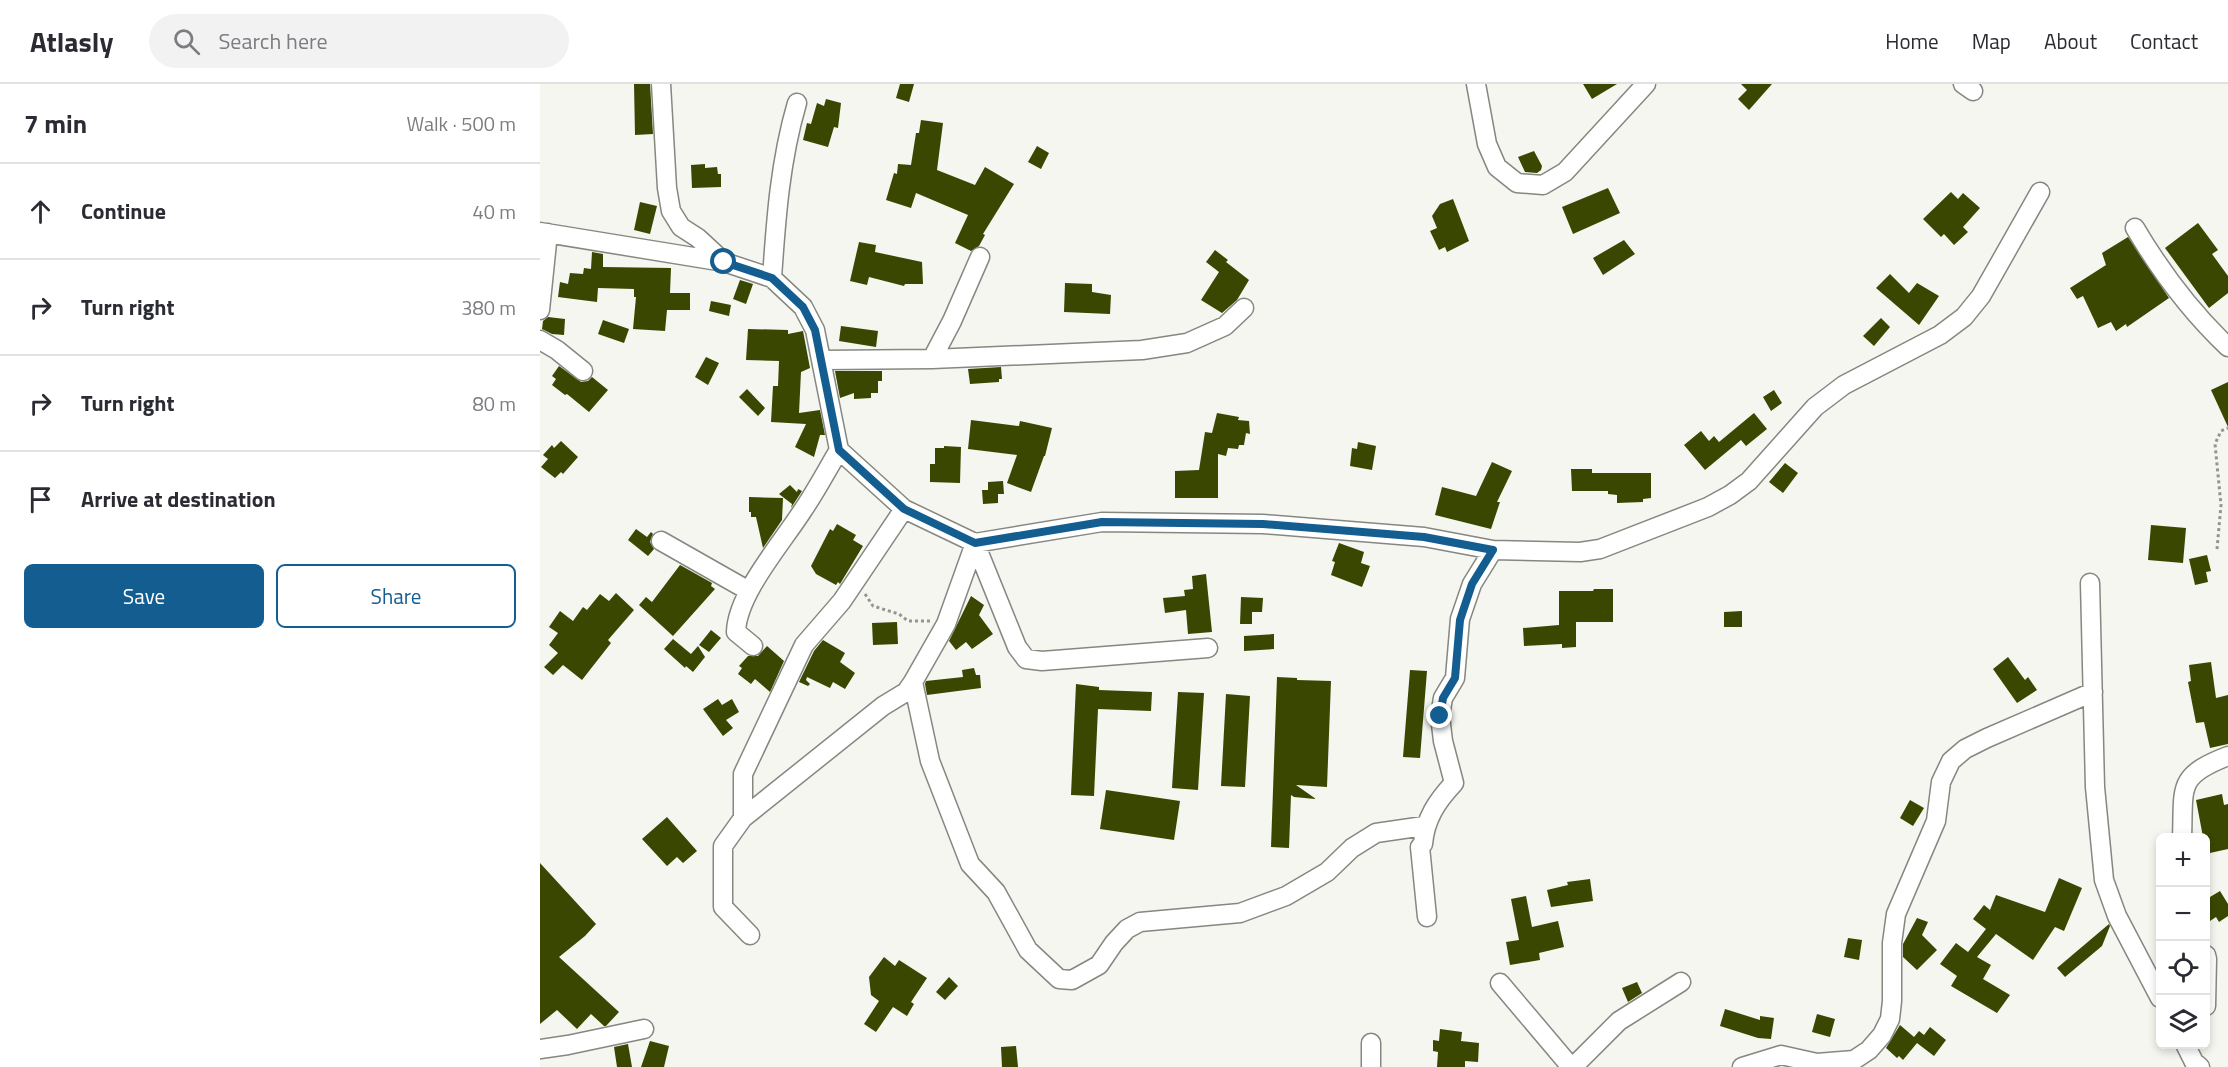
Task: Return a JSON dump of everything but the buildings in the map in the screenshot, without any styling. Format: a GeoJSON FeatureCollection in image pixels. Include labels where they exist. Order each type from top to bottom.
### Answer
{"type":"FeatureCollection","features":[{"type":"Feature","properties":{"kind":"street"},"geometry":{"type":"LineString","coordinates":[[661,84],[667,188],[671,211],[681,227],[698,238],[724,262]]}},
{"type":"Feature","properties":{"kind":"street"},"geometry":{"type":"LineString","coordinates":[[1476,84],[1488,144],[1497,167],[1517,183],[1542,185],[1565,172],[1646,84]]}},
{"type":"Feature","properties":{"kind":"street"},"geometry":{"type":"LineString","coordinates":[[772,278],[779,190],[788,133],[797,103]]}},
{"type":"Feature","properties":{"kind":"street"},"geometry":{"type":"LineString","coordinates":[[540,310],[544,232],[724,262],[772,278],[803,307],[815,330],[839,450],[904,509],[975,543],[1102,522],[1263,524],[1424,537],[1493,550],[1580,552],[1600,549],[1708,507],[1730,495],[1749,481],[1815,407],[1844,385],[1940,335],[1964,317],[1981,296],[2040,192]]}},
{"type":"Feature","properties":{"kind":"street"},"geometry":{"type":"LineString","coordinates":[[2135,228],[2162,272],[2202,323],[2228,347]]}},
{"type":"Feature","properties":{"kind":"street"},"geometry":{"type":"LineString","coordinates":[[932,359],[952,321],[980,257]]}},
{"type":"Feature","properties":{"kind":"street"},"geometry":{"type":"LineString","coordinates":[[822,360],[932,359],[1143,350],[1187,342],[1225,326],[1244,308]]}},
{"type":"Feature","properties":{"kind":"street"},"geometry":{"type":"LineString","coordinates":[[540,340],[558,350],[583,371]]}},
{"type":"Feature","properties":{"kind":"street"},"geometry":{"type":"LineString","coordinates":[[753,646],[736,632],[736,622],[749,591],[805,508],[839,450]]}},
{"type":"Feature","properties":{"kind":"street"},"geometry":{"type":"LineString","coordinates":[[743,818],[743,774],[804,645],[842,601],[904,509]]}},
{"type":"Feature","properties":{"kind":"street"},"geometry":{"type":"LineString","coordinates":[[661,540],[749,591]]}},
{"type":"Feature","properties":{"kind":"street"},"geometry":{"type":"LineString","coordinates":[[750,935],[723,907],[723,846],[743,818],[883,706],[906,692],[946,624],[975,543]]}},
{"type":"Feature","properties":{"kind":"street"},"geometry":{"type":"LineString","coordinates":[[975,543],[1017,647],[1026,659],[1042,661],[1208,648]]}},
{"type":"Feature","properties":{"kind":"street"},"geometry":{"type":"LineString","coordinates":[[1427,917],[1420,847],[1423,844],[1424,826],[1443,795],[1454,783],[1443,741],[1440,716],[1443,698],[1455,678],[1460,620],[1472,584],[1493,550]]}},
{"type":"Feature","properties":{"kind":"street"},"geometry":{"type":"LineString","coordinates":[[2090,583],[2095,787],[2104,880],[2117,916],[2158,995]]}},
{"type":"Feature","properties":{"kind":"street"},"geometry":{"type":"LineString","coordinates":[[913,682],[930,761],[970,864],[996,892],[1028,950],[1059,979],[1072,980],[1099,964],[1127,929],[1140,922],[1240,913],[1286,896],[1327,872],[1352,848],[1376,833],[1424,826]]}},
{"type":"Feature","properties":{"kind":"street"},"geometry":{"type":"LineString","coordinates":[[1742,1067],[1781,1056],[1817,1063],[1854,1060],[1869,1050],[1882,1035],[1890,1018],[1892,943],[1896,914],[1936,821],[1941,782],[1951,761],[1965,749],[1987,738],[2093,692]]}},
{"type":"Feature","properties":{"kind":"street"},"geometry":{"type":"LineString","coordinates":[[2182,833],[2184,792],[2191,775],[2204,765],[2228,756]]}},
{"type":"Feature","properties":{"kind":"street"},"geometry":{"type":"LineString","coordinates":[[1500,983],[1572,1067],[1619,1022],[1681,982]]}},
{"type":"Feature","properties":{"kind":"street"},"geometry":{"type":"LineString","coordinates":[[540,1049],[568,1046],[644,1029]]}},
{"type":"Feature","properties":{"kind":"street"},"geometry":{"type":"LineString","coordinates":[[1371,1043],[1371,1067]]}},
{"type":"Feature","properties":{"kind":"path"},"geometry":{"type":"LineString","coordinates":[[2217,549],[2221,505],[2215,444],[2221,431],[2228,428]]}},
{"type":"Feature","properties":{"kind":"path"},"geometry":{"type":"LineString","coordinates":[[855,580],[873,606],[899,614],[908,621],[931,621],[946,624]]}},
{"type":"Feature","properties":{"kind":"route"},"geometry":{"type":"LineString","coordinates":[[724,262],[772,278],[803,307],[815,330],[839,450],[904,509],[975,543],[1102,522],[1263,524],[1424,537],[1493,550],[1472,584],[1460,620],[1455,678],[1443,698],[1440,716]]}}]}
